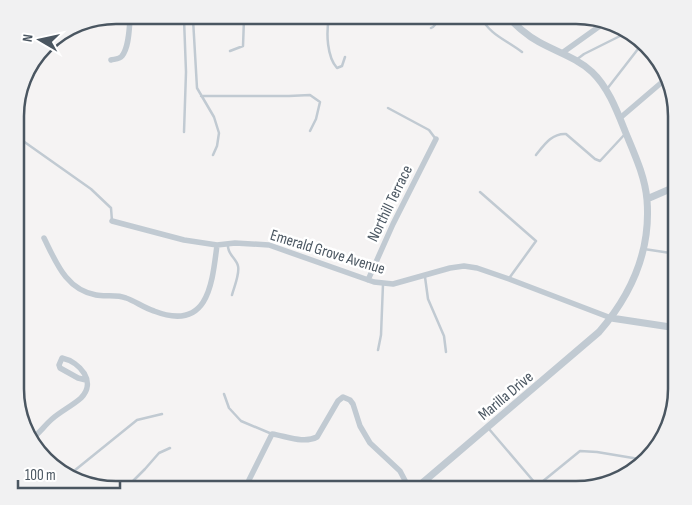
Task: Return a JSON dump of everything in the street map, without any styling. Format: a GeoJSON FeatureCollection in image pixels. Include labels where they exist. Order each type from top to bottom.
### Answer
{"type":"FeatureCollection","features":[{"type":"Feature","properties":{"kind":"street"},"geometry":{"type":"LineString","coordinates":[[111,60],[123,55],[129,24]]}},
{"type":"Feature","properties":{"kind":"street","name":"Marilla Drive"},"geometry":{"type":"LineString","coordinates":[[425,481],[599,332],[611,318],[631,286],[644,249],[647,199],[638,162],[606,90],[593,73],[525,34],[515,24]]}},
{"type":"Feature","properties":{"kind":"street"},"geometry":{"type":"LineString","coordinates":[[562,54],[599,27]]}},
{"type":"Feature","properties":{"kind":"street"},"geometry":{"type":"LineString","coordinates":[[620,118],[662,82]]}},
{"type":"Feature","properties":{"kind":"street","name":"Northill Terrace"},"geometry":{"type":"LineString","coordinates":[[368,280],[392,224],[436,139]]}},
{"type":"Feature","properties":{"kind":"street"},"geometry":{"type":"LineString","coordinates":[[647,199],[668,190]]}},
{"type":"Feature","properties":{"kind":"street","name":"Emerald Grove Avenue"},"geometry":{"type":"LineString","coordinates":[[112,221],[184,240],[217,245],[228,243],[269,245],[383,284],[393,284],[450,268],[464,266],[477,268],[611,318],[668,327]]}},
{"type":"Feature","properties":{"kind":"street"},"geometry":{"type":"LineString","coordinates":[[44,238],[63,274],[77,288],[94,295],[125,297],[155,312],[180,316],[193,313],[205,302],[214,277],[217,245]]}},
{"type":"Feature","properties":{"kind":"street"},"geometry":{"type":"LineString","coordinates":[[36,435],[54,417],[82,398],[86,389],[86,380],[85,372],[76,363],[62,358],[59,365],[60,368],[78,378],[86,380]]}},
{"type":"Feature","properties":{"kind":"street"},"geometry":{"type":"LineString","coordinates":[[249,481],[272,434],[312,440],[317,437],[341,398],[346,398],[353,404],[360,426],[370,443],[400,471],[405,481]]}},
{"type":"Feature","properties":{"kind":"lane"},"geometry":{"type":"LineString","coordinates":[[184,24],[186,72],[184,132]]}},
{"type":"Feature","properties":{"kind":"lane"},"geometry":{"type":"LineString","coordinates":[[193,24],[198,88],[214,117],[219,133],[217,146],[213,154]]}},
{"type":"Feature","properties":{"kind":"lane"},"geometry":{"type":"LineString","coordinates":[[230,51],[243,46],[244,24]]}},
{"type":"Feature","properties":{"kind":"lane"},"geometry":{"type":"LineString","coordinates":[[329,24],[328,42],[332,62],[337,68],[342,66],[345,57]]}},
{"type":"Feature","properties":{"kind":"lane"},"geometry":{"type":"LineString","coordinates":[[430,28],[436,24]]}},
{"type":"Feature","properties":{"kind":"lane"},"geometry":{"type":"LineString","coordinates":[[485,24],[500,39],[510,43],[522,52]]}},
{"type":"Feature","properties":{"kind":"lane"},"geometry":{"type":"LineString","coordinates":[[575,61],[584,54],[621,35]]}},
{"type":"Feature","properties":{"kind":"lane"},"geometry":{"type":"LineString","coordinates":[[606,90],[638,48]]}},
{"type":"Feature","properties":{"kind":"lane"},"geometry":{"type":"LineString","coordinates":[[201,96],[310,95],[320,102],[316,119],[310,131]]}},
{"type":"Feature","properties":{"kind":"lane"},"geometry":{"type":"LineString","coordinates":[[388,108],[429,130],[436,139]]}},
{"type":"Feature","properties":{"kind":"lane"},"geometry":{"type":"LineString","coordinates":[[536,155],[550,139],[560,134],[566,134],[600,161],[626,133]]}},
{"type":"Feature","properties":{"kind":"lane"},"geometry":{"type":"LineString","coordinates":[[24,143],[91,189],[111,208],[112,221]]}},
{"type":"Feature","properties":{"kind":"lane"},"geometry":{"type":"LineString","coordinates":[[480,192],[536,240],[509,279]]}},
{"type":"Feature","properties":{"kind":"lane"},"geometry":{"type":"LineString","coordinates":[[228,243],[228,249],[238,265],[232,295]]}},
{"type":"Feature","properties":{"kind":"lane"},"geometry":{"type":"LineString","coordinates":[[644,249],[668,253]]}},
{"type":"Feature","properties":{"kind":"lane"},"geometry":{"type":"LineString","coordinates":[[425,275],[428,299],[444,336],[446,352]]}},
{"type":"Feature","properties":{"kind":"lane"},"geometry":{"type":"LineString","coordinates":[[378,350],[381,335],[383,284]]}},
{"type":"Feature","properties":{"kind":"lane"},"geometry":{"type":"LineString","coordinates":[[224,394],[229,408],[241,421],[272,434]]}},
{"type":"Feature","properties":{"kind":"lane"},"geometry":{"type":"LineString","coordinates":[[74,471],[137,420],[162,414]]}},
{"type":"Feature","properties":{"kind":"lane"},"geometry":{"type":"LineString","coordinates":[[488,428],[533,481]]}},
{"type":"Feature","properties":{"kind":"lane"},"geometry":{"type":"LineString","coordinates":[[133,481],[159,453],[170,448]]}},
{"type":"Feature","properties":{"kind":"lane"},"geometry":{"type":"LineString","coordinates":[[543,481],[580,451],[637,459]]}}]}
